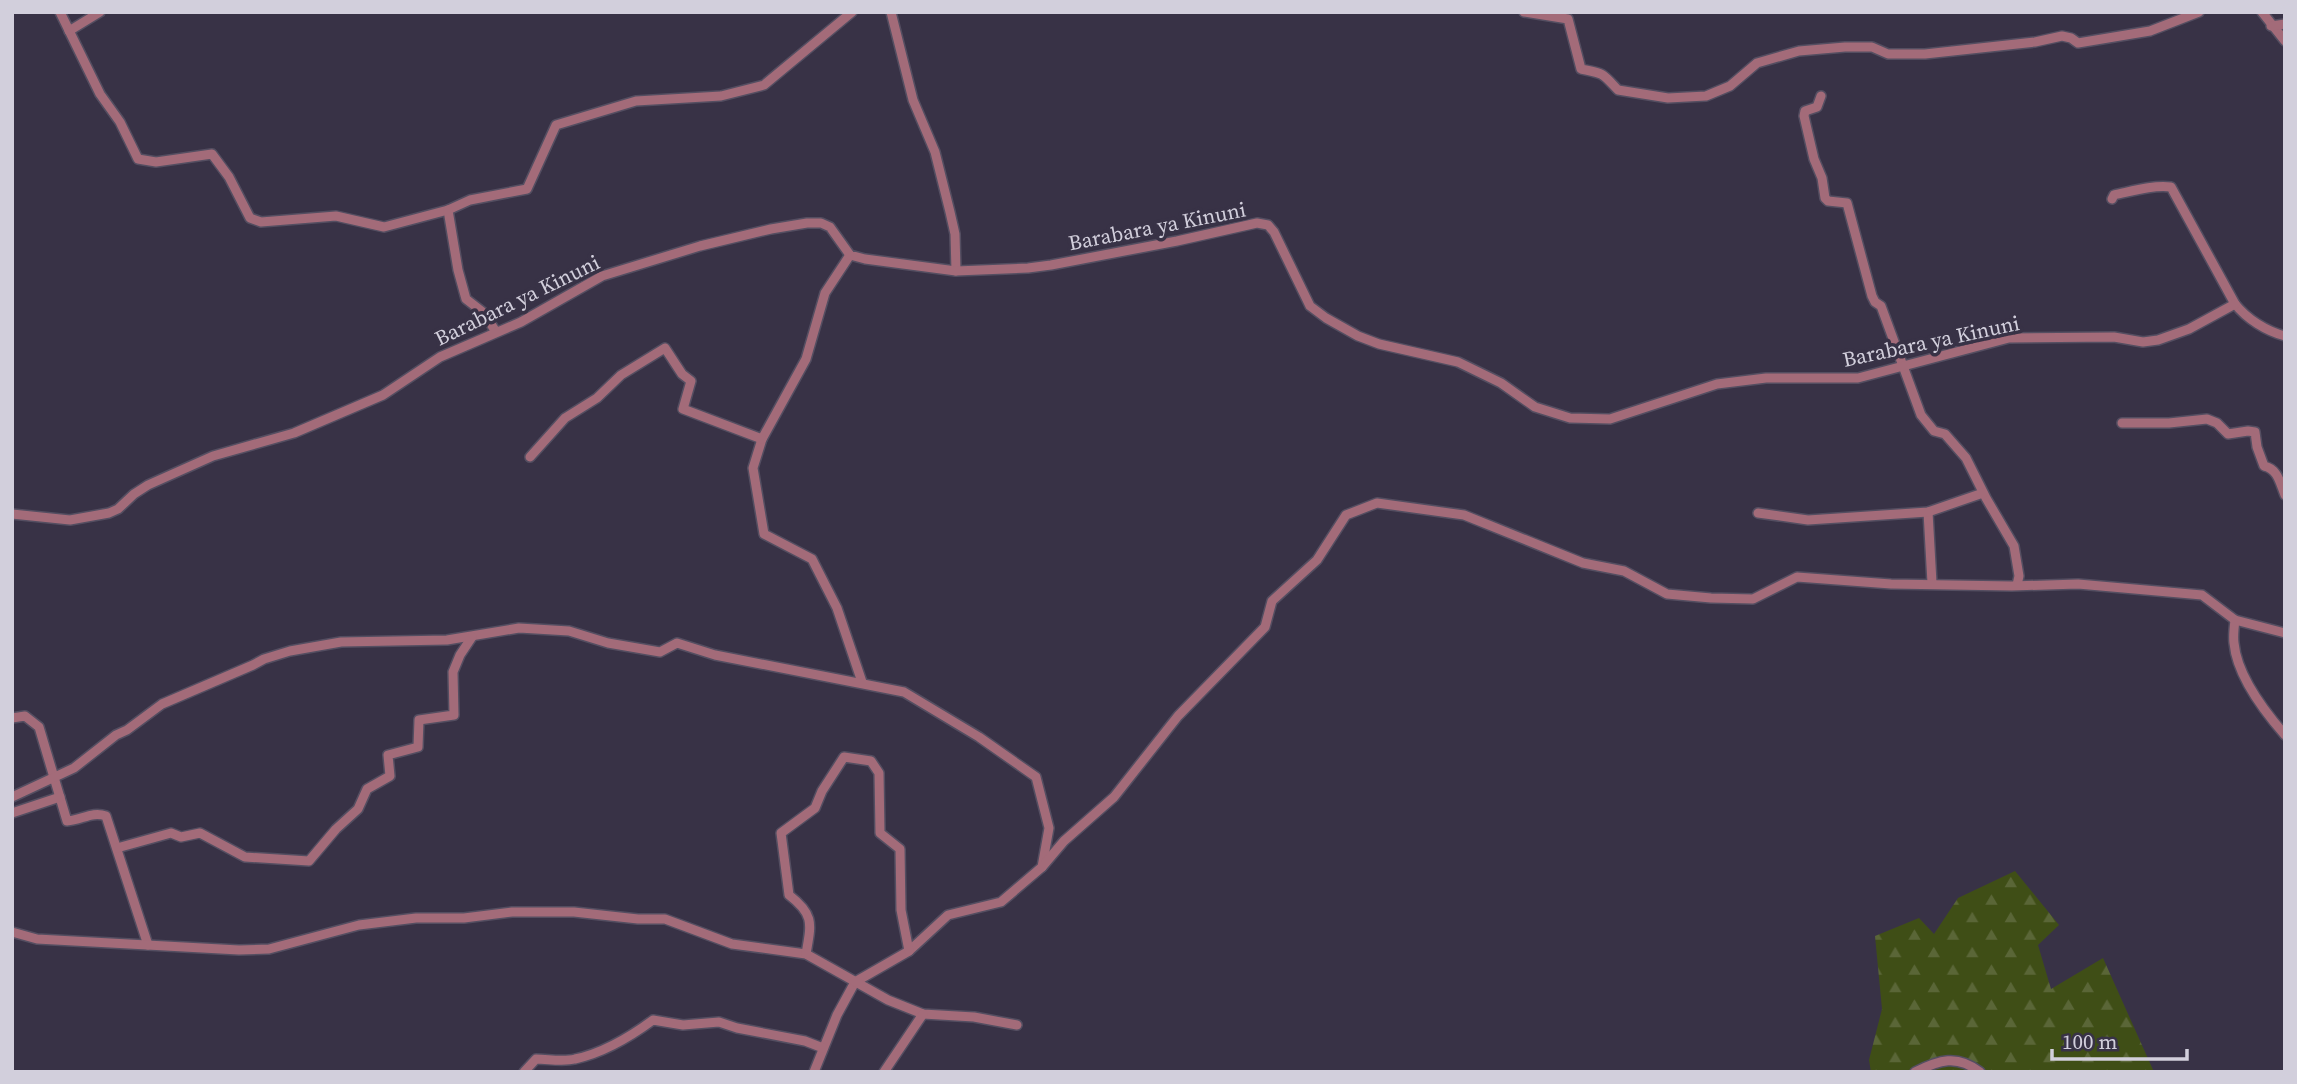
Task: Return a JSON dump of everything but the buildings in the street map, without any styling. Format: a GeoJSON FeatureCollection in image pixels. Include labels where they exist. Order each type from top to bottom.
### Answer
{"type":"FeatureCollection","features":[{"type":"Feature","properties":{"kind":"street"},"geometry":{"type":"LineString","coordinates":[[60,12],[100,94],[120,122],[138,159],[156,162],[212,154],[229,177],[250,218],[261,222],[336,216],[384,227],[448,210],[470,200],[527,189],[556,125],[636,101],[721,96],[764,85],[852,12]]}},
{"type":"Feature","properties":{"kind":"street"},"geometry":{"type":"LineString","coordinates":[[69,32],[100,12]]}},
{"type":"Feature","properties":{"kind":"street"},"geometry":{"type":"LineString","coordinates":[[891,12],[913,100],[935,152],[955,234],[956,271]]}},
{"type":"Feature","properties":{"kind":"street"},"geometry":{"type":"LineString","coordinates":[[1524,12],[1568,19],[1581,69],[1600,72],[1607,76],[1618,90],[1668,98],[1706,96],[1730,86],[1757,63],[1799,51],[1872,47],[1888,54],[1925,54],[2035,42],[2063,36],[2078,43],[2150,30],[2199,12]]}},
{"type":"Feature","properties":{"kind":"street"},"geometry":{"type":"LineString","coordinates":[[2262,12],[2284,41]]}},
{"type":"Feature","properties":{"kind":"street"},"geometry":{"type":"LineString","coordinates":[[2271,26],[2285,24]]}},
{"type":"Feature","properties":{"kind":"street"},"geometry":{"type":"LineString","coordinates":[[1821,96],[1818,107],[1805,111],[1804,116],[1825,198],[1828,201],[1847,203],[1872,296],[1881,306],[1921,415],[1934,431],[1945,434],[1966,458],[2014,546],[2019,576],[2017,585]]}},
{"type":"Feature","properties":{"kind":"street"},"geometry":{"type":"LineString","coordinates":[[2112,198],[2114,195],[2142,189],[2171,187],[2235,304],[2243,314],[2274,333],[2285,336]]}},
{"type":"Feature","properties":{"kind":"street"},"geometry":{"type":"LineString","coordinates":[[448,210],[466,299],[484,313],[496,332]]}},
{"type":"Feature","properties":{"kind":"street","name":"Barabara ya Kinuni"},"geometry":{"type":"LineString","coordinates":[[12,514],[71,520],[109,513],[148,485],[213,456],[294,433],[373,399],[440,357],[521,322],[602,276],[700,246],[807,223],[821,223],[830,227],[850,255],[956,271],[1028,268],[1177,241],[1257,223],[1268,225],[1274,232],[1310,306],[1326,318],[1379,344],[1458,362],[1501,383],[1535,407],[1570,418],[1610,419],[1717,384],[1766,378],[1858,378],[2009,338],[2113,337],[2143,342],[2158,340],[2189,329],[2235,304]]}},
{"type":"Feature","properties":{"kind":"street"},"geometry":{"type":"LineString","coordinates":[[850,255],[825,293],[806,359],[762,439],[753,468],[764,534],[812,559],[837,608],[862,682]]}},
{"type":"Feature","properties":{"kind":"street"},"geometry":{"type":"LineString","coordinates":[[530,457],[565,418],[597,398],[621,375],[666,348],[682,374],[691,381],[683,409],[762,439]]}},
{"type":"Feature","properties":{"kind":"street"},"geometry":{"type":"LineString","coordinates":[[2122,424],[2207,419],[2228,434],[2255,432],[2264,466],[2277,476],[2285,495]]}},
{"type":"Feature","properties":{"kind":"street"},"geometry":{"type":"LineString","coordinates":[[1758,513],[1808,520],[1928,512],[1983,493]]}},
{"type":"Feature","properties":{"kind":"street"},"geometry":{"type":"LineString","coordinates":[[814,1072],[822,1048],[855,982],[909,951],[948,915],[1001,902],[1042,867],[1064,841],[1114,797],[1178,716],[1265,627],[1272,601],[1317,560],[1346,515],[1377,503],[1464,515],[1583,563],[1624,571],[1667,594],[1753,599],[1797,577],[1891,584],[2078,584],[2202,594],[2235,620],[2285,633]]}},
{"type":"Feature","properties":{"kind":"street"},"geometry":{"type":"LineString","coordinates":[[1928,512],[1932,583]]}},
{"type":"Feature","properties":{"kind":"street"},"geometry":{"type":"LineString","coordinates":[[2235,620],[2234,643],[2245,678],[2266,713],[2285,735]]}},
{"type":"Feature","properties":{"kind":"street"},"geometry":{"type":"LineString","coordinates":[[12,797],[74,768],[116,735],[162,705],[264,659],[302,648],[341,642],[447,640],[519,628],[569,631],[608,643],[660,653],[677,643],[715,655],[904,692],[979,737],[1036,777],[1049,828],[1042,867]]}},
{"type":"Feature","properties":{"kind":"street"},"geometry":{"type":"LineString","coordinates":[[117,848],[171,834],[181,837],[200,833],[245,857],[309,861],[336,829],[358,809],[367,789],[390,776],[388,755],[418,747],[419,720],[454,715],[453,672],[472,637]]}},
{"type":"Feature","properties":{"kind":"street"},"geometry":{"type":"LineString","coordinates":[[12,718],[25,716],[40,727],[67,821],[97,813],[106,816],[148,944]]}},
{"type":"Feature","properties":{"kind":"street"},"geometry":{"type":"LineString","coordinates":[[806,954],[811,924],[802,906],[789,895],[781,833],[815,808],[822,791],[844,757],[871,761],[879,773],[880,833],[900,849],[901,909],[909,951]]}},
{"type":"Feature","properties":{"kind":"street"},"geometry":{"type":"LineString","coordinates":[[12,813],[60,797]]}},
{"type":"Feature","properties":{"kind":"street"},"geometry":{"type":"LineString","coordinates":[[12,932],[37,939],[229,950],[269,949],[359,925],[416,918],[464,918],[512,912],[574,912],[665,919],[732,944],[806,954],[888,1000],[923,1014],[974,1017],[1017,1025]]}},
{"type":"Feature","properties":{"kind":"street"},"geometry":{"type":"LineString","coordinates":[[884,1072],[923,1014]]}},
{"type":"Feature","properties":{"kind":"street"},"geometry":{"type":"LineString","coordinates":[[524,1072],[536,1059],[573,1060],[602,1050],[653,1020],[683,1025],[719,1022],[805,1041],[822,1048]]}},
{"type":"Feature","properties":{"kind":"street"},"geometry":{"type":"LineString","coordinates":[[1915,1072],[1938,1061],[1956,1060],[1969,1064],[1980,1072]]}},
{"type":"Feature","properties":{"kind":"green space"},"geometry":{"type":"Polygon","coordinates":[[[2015,871],[2059,925],[2038,945],[2051,989],[2103,958],[2154,1072],[1871,1072],[1869,1060],[1882,1009],[1875,936],[1919,918],[1934,934],[1958,898],[2015,871]]]}}]}
